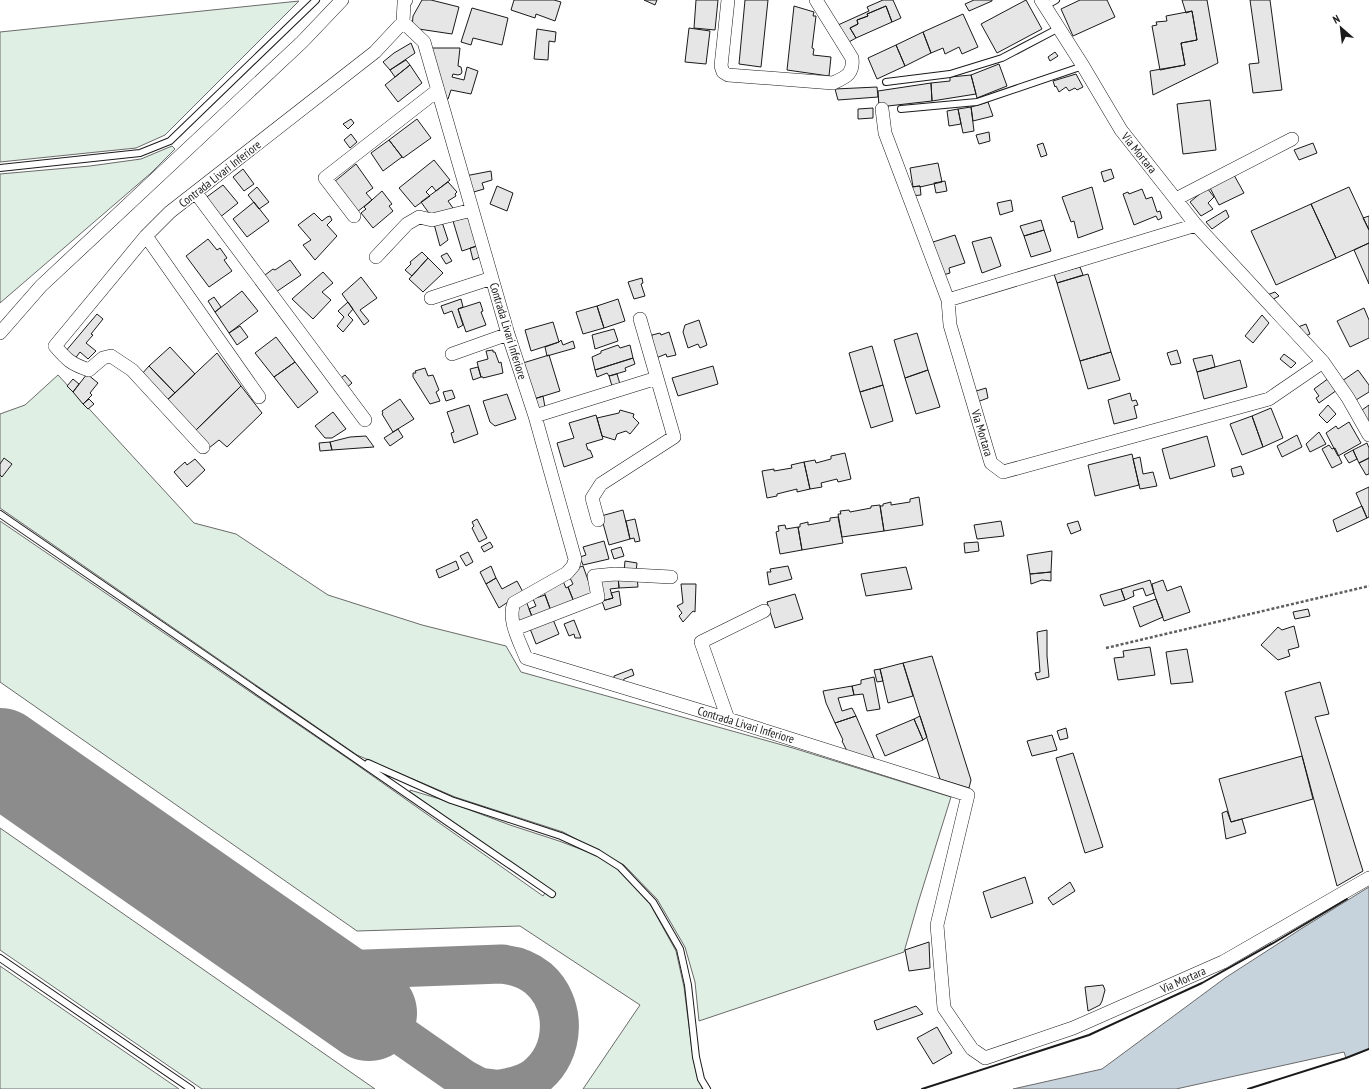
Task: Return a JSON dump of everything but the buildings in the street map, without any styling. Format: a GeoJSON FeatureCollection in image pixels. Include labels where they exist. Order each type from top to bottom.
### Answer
{"type":"FeatureCollection","features":[{"type":"Feature","properties":{"kind":"street"},"geometry":{"type":"LineString","coordinates":[[0,333],[42,286],[302,42],[342,0]]}},
{"type":"Feature","properties":{"kind":"street"},"geometry":{"type":"LineString","coordinates":[[403,22],[404,3],[406,0]]}},
{"type":"Feature","properties":{"kind":"street"},"geometry":{"type":"LineString","coordinates":[[728,0],[721,66],[723,72],[728,75],[833,83],[847,77],[853,67],[852,58],[816,0]]}},
{"type":"Feature","properties":{"kind":"street","name":"Via Mortara"},"geometry":{"type":"LineString","coordinates":[[1047,2],[1059,28],[1121,130],[1196,225],[1323,362],[1348,398],[1369,435]]}},
{"type":"Feature","properties":{"kind":"street","name":"Contrada Livari Inferiore"},"geometry":{"type":"LineString","coordinates":[[203,447],[132,370],[110,356],[103,358],[89,370],[70,362],[55,346],[146,236],[170,212],[376,52],[403,22],[424,42],[508,334],[534,416],[575,559],[573,566],[567,573],[514,603],[511,610],[515,629],[526,658],[728,719],[968,795],[938,925],[944,1008],[972,1049],[985,1058]]}},
{"type":"Feature","properties":{"kind":"street"},"geometry":{"type":"LineString","coordinates":[[354,216],[325,178],[438,90]]}},
{"type":"Feature","properties":{"kind":"street","name":"Via Mortara"},"geometry":{"type":"LineString","coordinates":[[882,109],[885,133],[948,300],[950,325],[991,463],[1003,472],[1269,399],[1323,362]]}},
{"type":"Feature","properties":{"kind":"street"},"geometry":{"type":"LineString","coordinates":[[1176,199],[1292,139]]}},
{"type":"Feature","properties":{"kind":"street"},"geometry":{"type":"LineString","coordinates":[[196,192],[365,420]]}},
{"type":"Feature","properties":{"kind":"street"},"geometry":{"type":"LineString","coordinates":[[376,257],[407,224],[419,217],[432,220],[472,210]]}},
{"type":"Feature","properties":{"kind":"street"},"geometry":{"type":"LineString","coordinates":[[948,300],[1196,225]]}},
{"type":"Feature","properties":{"kind":"street"},"geometry":{"type":"LineString","coordinates":[[146,236],[259,397]]}},
{"type":"Feature","properties":{"kind":"street"},"geometry":{"type":"LineString","coordinates":[[431,298],[492,278]]}},
{"type":"Feature","properties":{"kind":"street"},"geometry":{"type":"LineString","coordinates":[[598,520],[592,498],[601,484],[674,437],[640,319]]}},
{"type":"Feature","properties":{"kind":"street"},"geometry":{"type":"LineString","coordinates":[[452,354],[508,334]]}},
{"type":"Feature","properties":{"kind":"street"},"geometry":{"type":"LineString","coordinates":[[534,416],[656,378]]}},
{"type":"Feature","properties":{"kind":"street"},"geometry":{"type":"LineString","coordinates":[[515,629],[598,597],[594,576],[615,574],[671,577]]}},
{"type":"Feature","properties":{"kind":"street"},"geometry":{"type":"LineString","coordinates":[[728,719],[701,642],[764,611]]}},
{"type":"Feature","properties":{"kind":"street","name":"Via Mortara"},"geometry":{"type":"LineString","coordinates":[[985,1058],[1073,1028],[1223,962],[1369,878]]}},
{"type":"Feature","properties":{"kind":"lane"},"geometry":{"type":"LineString","coordinates":[[0,168],[140,153],[170,141],[316,0]]}},
{"type":"Feature","properties":{"kind":"lane"},"geometry":{"type":"LineString","coordinates":[[886,82],[950,74],[1002,58],[1059,28]]}},
{"type":"Feature","properties":{"kind":"lane"},"geometry":{"type":"LineString","coordinates":[[901,109],[977,102],[1083,66]]}},
{"type":"Feature","properties":{"kind":"lane"},"geometry":{"type":"LineString","coordinates":[[0,514],[552,894]]}},
{"type":"Feature","properties":{"kind":"lane"},"geometry":{"type":"LineString","coordinates":[[354,757],[451,800],[561,836],[598,853],[620,867],[653,902],[680,949],[688,985],[696,1057],[701,1079],[706,1089]]}},
{"type":"Feature","properties":{"kind":"lane"},"geometry":{"type":"LineString","coordinates":[[0,958],[190,1089]]}},
{"type":"Feature","properties":{"kind":"path"},"geometry":{"type":"LineString","coordinates":[[1106,648],[1369,586]]}},
{"type":"Feature","properties":{"kind":"green space"},"geometry":{"type":"Polygon","coordinates":[[[299,1],[165,135],[136,148],[0,162],[0,32],[299,1]]]}},
{"type":"Feature","properties":{"kind":"green space"},"geometry":{"type":"Polygon","coordinates":[[[172,146],[175,149],[151,173],[0,303],[0,174],[90,166],[141,159],[172,146]]]}},
{"type":"Feature","properties":{"kind":"green space"},"geometry":{"type":"Polygon","coordinates":[[[58,375],[194,523],[236,534],[328,595],[422,625],[506,646],[521,672],[793,748],[951,797],[904,952],[699,1021],[695,982],[685,947],[657,899],[624,865],[563,832],[455,797],[357,755],[0,508],[0,414],[25,405],[58,375]]]}},
{"type":"Feature","properties":{"kind":"green space"},"geometry":{"type":"Polygon","coordinates":[[[0,521],[350,760],[543,896],[548,888],[410,792],[410,790],[443,800],[510,825],[559,841],[596,855],[619,869],[650,904],[676,951],[684,987],[693,1058],[698,1080],[703,1089],[583,1089],[640,1005],[520,926],[357,931],[0,682],[0,521]]]}},
{"type":"Feature","properties":{"kind":"green space"},"geometry":{"type":"Polygon","coordinates":[[[0,828],[375,1089],[202,1089],[0,950],[0,828]]]}},
{"type":"Feature","properties":{"kind":"green space"},"geometry":{"type":"Polygon","coordinates":[[[0,966],[179,1089],[0,1089],[0,966]]]}},
{"type":"Feature","properties":{"kind":"shaded area"},"geometry":{"type":"Polygon","coordinates":[[[1369,887],[1369,1049],[1346,1058],[1344,1052],[1176,1089],[1013,1089],[1102,1069],[1225,978],[1369,887]]]}},
{"type":"Feature","properties":{"kind":"taxiway"},"geometry":{"type":"LineString","coordinates":[[287,956],[311,966],[339,970],[501,964],[511,965],[534,975],[548,988],[554,1000],[558,1014],[558,1041],[546,1067],[535,1077],[519,1085],[501,1089]]}},
{"type":"Feature","properties":{"kind":"taxiway"},"geometry":{"type":"LineString","coordinates":[[369,1013],[464,1079],[479,1087],[495,1089]]}},
{"type":"Feature","properties":{"kind":"runway"},"geometry":{"type":"LineString","coordinates":[[0,756],[369,1013]]}},
{"type":"Feature","properties":{"kind":"wall"},"geometry":{"type":"LineString","coordinates":[[922,1089],[1089,1035],[1202,983],[1347,899]]}},
{"type":"Feature","properties":{"kind":"wall"},"geometry":{"type":"LineString","coordinates":[[1248,1089],[1346,1058],[1369,1049]]}}]}
